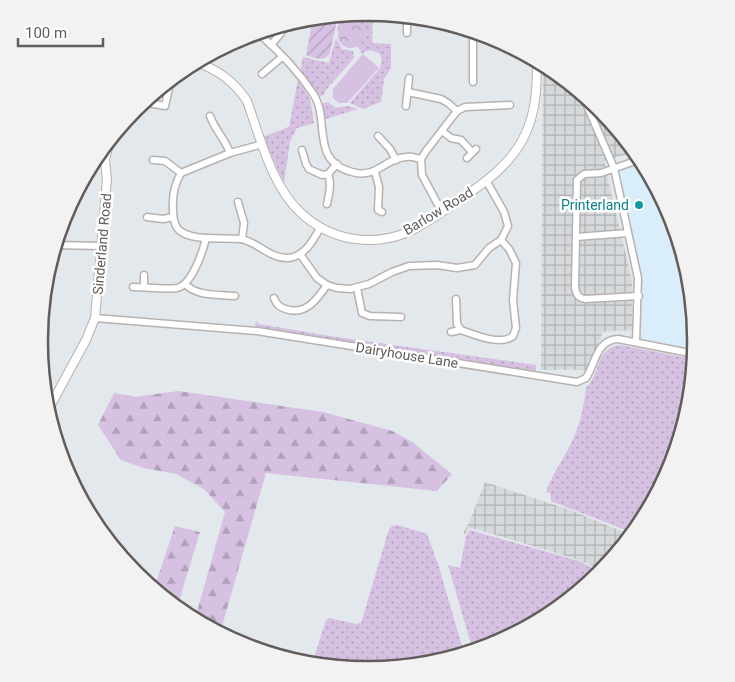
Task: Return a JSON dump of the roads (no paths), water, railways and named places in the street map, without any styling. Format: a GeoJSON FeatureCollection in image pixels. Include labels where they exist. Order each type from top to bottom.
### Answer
{"type":"FeatureCollection","features":[{"type":"Feature","properties":{"kind":"street"},"geometry":{"type":"LineString","coordinates":[[407,24],[407,34]]}},
{"type":"Feature","properties":{"kind":"street"},"geometry":{"type":"LineString","coordinates":[[271,44],[282,33]]}},
{"type":"Feature","properties":{"kind":"street"},"geometry":{"type":"LineString","coordinates":[[264,38],[315,96],[320,108],[324,144],[330,157],[337,164],[354,172],[368,174],[406,157],[421,160]]}},
{"type":"Feature","properties":{"kind":"street"},"geometry":{"type":"LineString","coordinates":[[473,39],[473,82]]}},
{"type":"Feature","properties":{"kind":"street"},"geometry":{"type":"LineString","coordinates":[[262,74],[282,57]]}},
{"type":"Feature","properties":{"kind":"street","name":"Barlow Road"},"geometry":{"type":"LineString","coordinates":[[205,66],[216,70],[232,82],[247,101],[277,180],[289,201],[320,228],[345,238],[363,240],[390,238],[408,232],[487,182],[507,162],[526,134],[534,110],[538,70]]}},
{"type":"Feature","properties":{"kind":"street"},"geometry":{"type":"LineString","coordinates":[[406,106],[409,78]]}},
{"type":"Feature","properties":{"kind":"street"},"geometry":{"type":"LineString","coordinates":[[154,104],[165,106],[169,90]]}},
{"type":"Feature","properties":{"kind":"street"},"geometry":{"type":"LineString","coordinates":[[408,92],[441,99],[457,111]]}},
{"type":"Feature","properties":{"kind":"street"},"geometry":{"type":"LineString","coordinates":[[442,212],[422,175],[421,160],[457,111],[465,106],[510,105]]}},
{"type":"Feature","properties":{"kind":"street"},"geometry":{"type":"LineString","coordinates":[[589,111],[614,168],[638,278],[636,342]]}},
{"type":"Feature","properties":{"kind":"street"},"geometry":{"type":"LineString","coordinates":[[210,116],[214,127],[227,143],[230,153]]}},
{"type":"Feature","properties":{"kind":"street"},"geometry":{"type":"LineString","coordinates":[[442,131],[474,150],[467,158]]}},
{"type":"Feature","properties":{"kind":"street"},"geometry":{"type":"LineString","coordinates":[[378,136],[390,149],[396,160]]}},
{"type":"Feature","properties":{"kind":"street"},"geometry":{"type":"LineString","coordinates":[[263,144],[230,153],[181,173],[173,190],[173,217],[178,229],[188,234],[206,238],[242,239],[277,256],[288,258],[300,254],[310,244],[320,228]]}},
{"type":"Feature","properties":{"kind":"street"},"geometry":{"type":"LineString","coordinates":[[302,150],[309,169],[322,175],[328,174],[337,164]]}},
{"type":"Feature","properties":{"kind":"street","name":"Sinderland Road"},"geometry":{"type":"LineString","coordinates":[[53,400],[86,340],[95,318],[107,179],[105,160]]}},
{"type":"Feature","properties":{"kind":"street"},"geometry":{"type":"LineString","coordinates":[[153,160],[165,161],[181,173]]}},
{"type":"Feature","properties":{"kind":"street"},"geometry":{"type":"LineString","coordinates":[[632,162],[601,173],[584,174],[577,180],[575,288],[576,295],[581,299],[638,296]]}},
{"type":"Feature","properties":{"kind":"street"},"geometry":{"type":"LineString","coordinates":[[375,172],[379,187],[378,210],[382,212]]}},
{"type":"Feature","properties":{"kind":"street"},"geometry":{"type":"LineString","coordinates":[[327,204],[330,189],[330,177],[328,174]]}},
{"type":"Feature","properties":{"kind":"street"},"geometry":{"type":"LineString","coordinates":[[300,254],[317,278],[337,288],[357,288],[409,266],[437,265],[457,268],[475,265],[489,248],[501,240],[507,232],[507,220],[487,182]]}},
{"type":"Feature","properties":{"kind":"street"},"geometry":{"type":"LineString","coordinates":[[238,202],[244,223],[242,239]]}},
{"type":"Feature","properties":{"kind":"street"},"geometry":{"type":"LineString","coordinates":[[147,217],[163,219],[173,217]]}},
{"type":"Feature","properties":{"kind":"street"},"geometry":{"type":"LineString","coordinates":[[576,237],[628,232]]}},
{"type":"Feature","properties":{"kind":"street"},"geometry":{"type":"LineString","coordinates":[[133,287],[178,288],[185,284],[192,275],[204,249],[206,238]]}},
{"type":"Feature","properties":{"kind":"street"},"geometry":{"type":"LineString","coordinates":[[451,332],[461,330],[498,340],[505,340],[513,336],[516,328],[513,300],[516,263],[510,249],[501,240]]}},
{"type":"Feature","properties":{"kind":"street"},"geometry":{"type":"LineString","coordinates":[[63,245],[101,246]]}},
{"type":"Feature","properties":{"kind":"street"},"geometry":{"type":"LineString","coordinates":[[144,275],[144,287]]}},
{"type":"Feature","properties":{"kind":"street"},"geometry":{"type":"LineString","coordinates":[[185,284],[201,293],[235,296]]}},
{"type":"Feature","properties":{"kind":"street"},"geometry":{"type":"LineString","coordinates":[[274,298],[277,305],[284,309],[293,311],[303,310],[316,300],[328,285]]}},
{"type":"Feature","properties":{"kind":"street"},"geometry":{"type":"LineString","coordinates":[[357,288],[362,313]]}},
{"type":"Feature","properties":{"kind":"street"},"geometry":{"type":"LineString","coordinates":[[456,300],[457,324],[461,330]]}},
{"type":"Feature","properties":{"kind":"street"},"geometry":{"type":"LineString","coordinates":[[362,313],[370,316],[401,317]]}},
{"type":"Feature","properties":{"kind":"street"},"geometry":{"type":"LineString","coordinates":[[356,319],[362,313]]}},
{"type":"Feature","properties":{"kind":"street","name":"Dairyhouse Lane"},"geometry":{"type":"LineString","coordinates":[[95,318],[256,330],[577,382],[588,376],[604,343],[614,339],[687,352]]}},
{"type":"Feature","properties":{"kind":"place","name":"Printerland"},"geometry":{"type":"Point","coordinates":[639,205]}}]}
